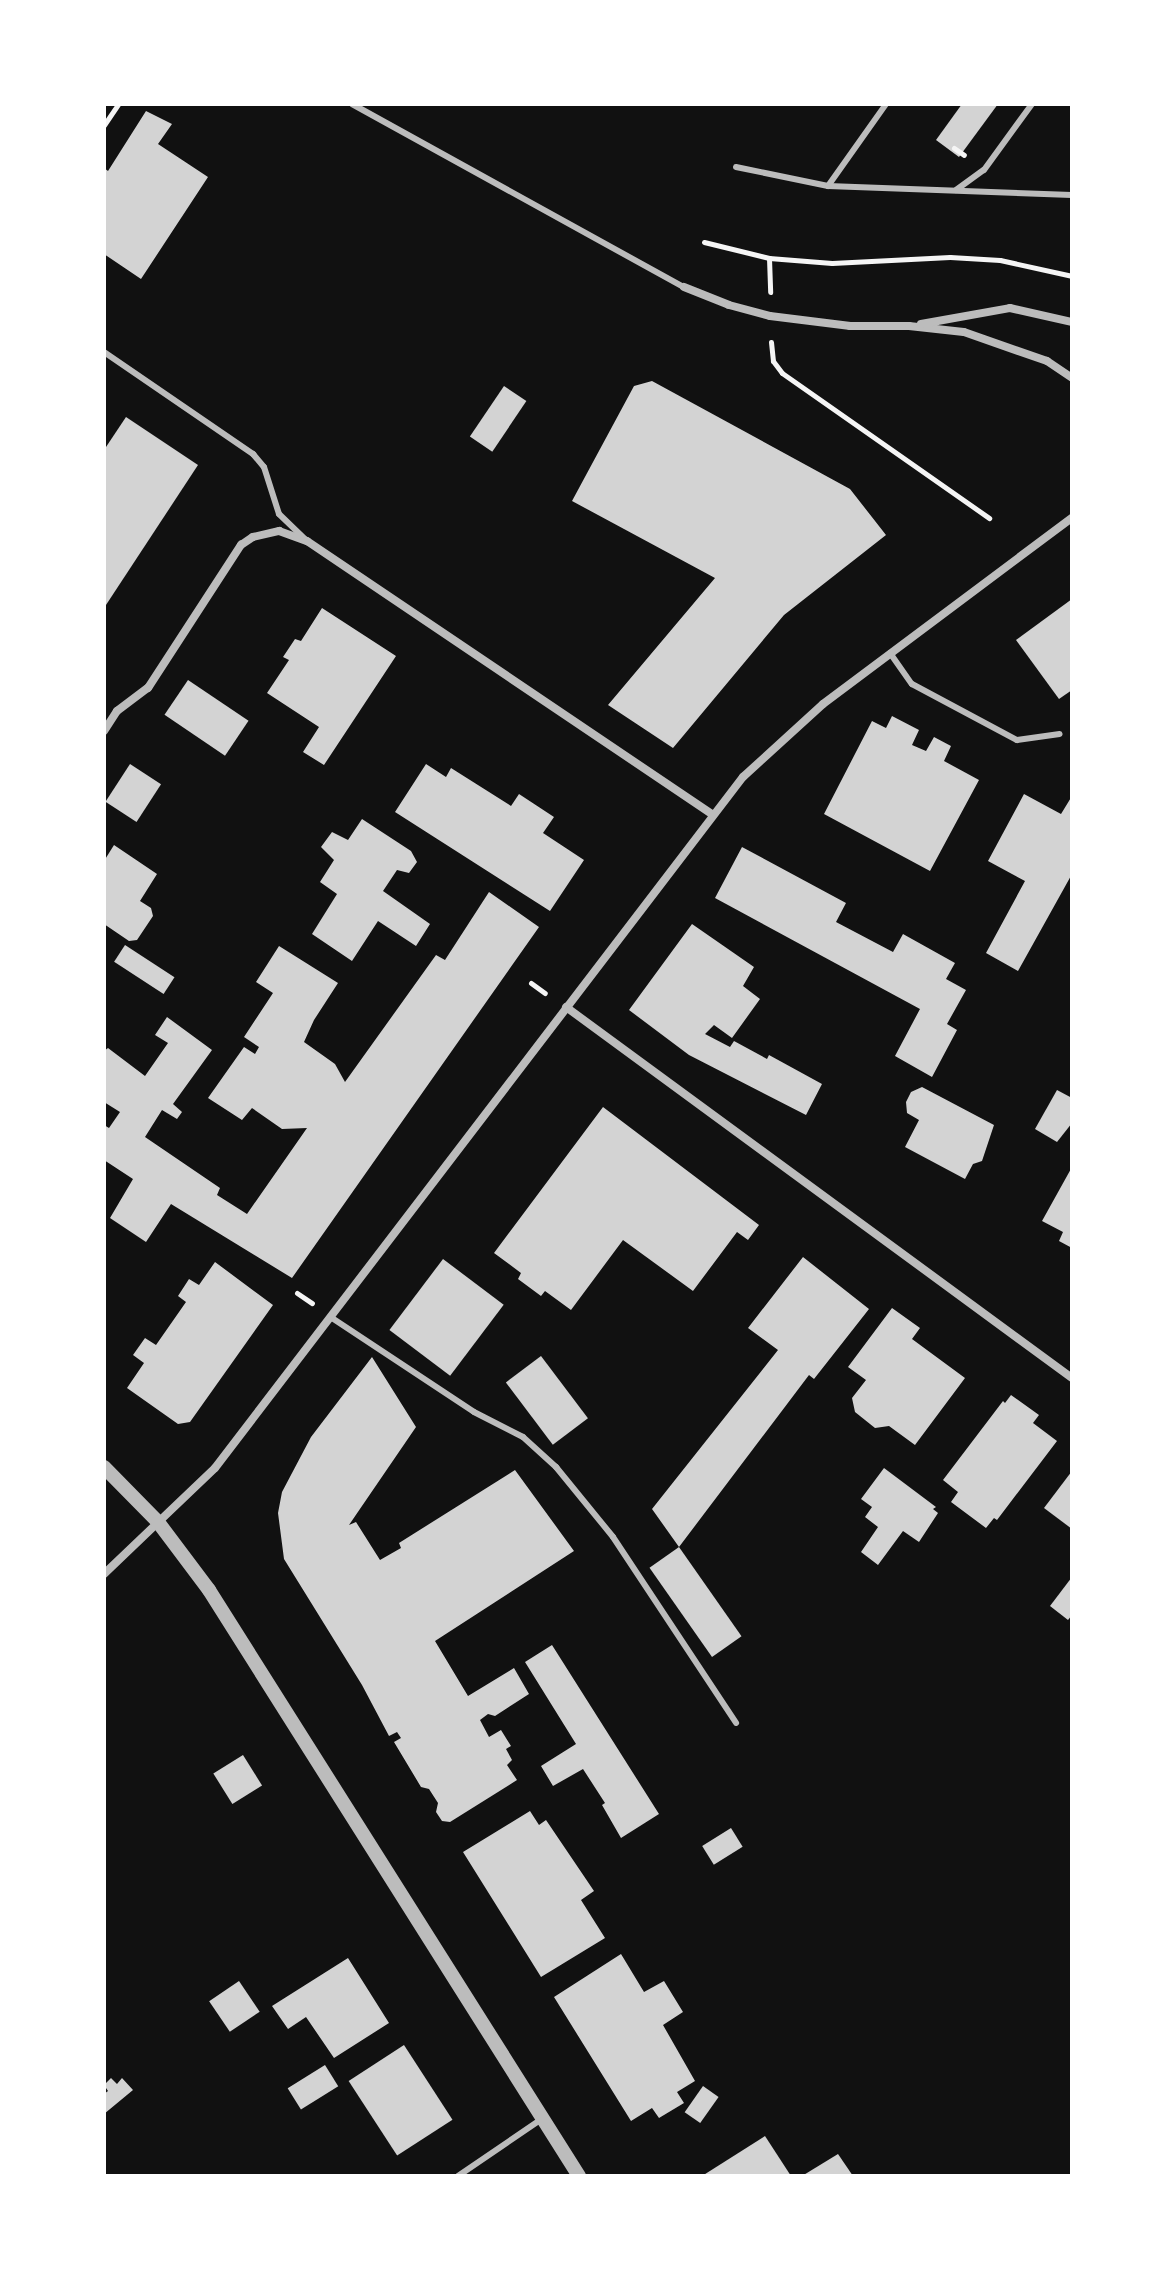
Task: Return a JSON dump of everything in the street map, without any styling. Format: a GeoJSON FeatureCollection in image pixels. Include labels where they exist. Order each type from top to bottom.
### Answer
{"type":"FeatureCollection","features":[{"type":"Feature","properties":{"kind":"street"},"geometry":{"type":"LineString","coordinates":[[684,287],[729,305],[770,316],[850,326],[909,326],[979,337],[1047,361],[1072,378]]}},
{"type":"Feature","properties":{"kind":"street"},"geometry":{"type":"LineString","coordinates":[[909,326],[1010,308],[1072,322]]}},
{"type":"Feature","properties":{"kind":"street"},"geometry":{"type":"LineString","coordinates":[[104,1574],[215,1468],[743,777],[786,735],[890,653],[1072,518]]}},
{"type":"Feature","properties":{"kind":"street"},"geometry":{"type":"LineString","coordinates":[[104,731],[117,711],[148,688],[241,545],[253,537],[279,531],[307,541],[712,814]]}},
{"type":"Feature","properties":{"kind":"street"},"geometry":{"type":"LineString","coordinates":[[566,1007],[1072,1378]]}},
{"type":"Feature","properties":{"kind":"street"},"geometry":{"type":"LineString","coordinates":[[104,1467],[158,1522],[209,1590],[579,2176]]}},
{"type":"Feature","properties":{"kind":"lane"},"geometry":{"type":"LineString","coordinates":[[352,104],[684,287]]}},
{"type":"Feature","properties":{"kind":"lane"},"geometry":{"type":"LineString","coordinates":[[828,186],[886,104]]}},
{"type":"Feature","properties":{"kind":"lane"},"geometry":{"type":"LineString","coordinates":[[956,190],[984,170],[1032,104]]}},
{"type":"Feature","properties":{"kind":"lane"},"geometry":{"type":"LineString","coordinates":[[736,167],[828,186],[1072,195]]}},
{"type":"Feature","properties":{"kind":"lane"},"geometry":{"type":"LineString","coordinates":[[104,352],[253,454],[264,467],[279,514],[307,541]]}},
{"type":"Feature","properties":{"kind":"lane"},"geometry":{"type":"LineString","coordinates":[[890,653],[912,684],[1017,740],[1060,734]]}},
{"type":"Feature","properties":{"kind":"lane"},"geometry":{"type":"LineString","coordinates":[[332,1318],[474,1412],[523,1437],[556,1467],[613,1537],[736,1723]]}},
{"type":"Feature","properties":{"kind":"lane"},"geometry":{"type":"LineString","coordinates":[[458,2176],[543,2118]]}},
{"type":"Feature","properties":{"kind":"path"},"geometry":{"type":"LineString","coordinates":[[104,125],[118,104]]}},
{"type":"Feature","properties":{"kind":"path"},"geometry":{"type":"LineString","coordinates":[[704,242],[769,258],[832,263],[950,257],[1000,260],[1072,276]]}},
{"type":"Feature","properties":{"kind":"path"},"geometry":{"type":"LineString","coordinates":[[769,258],[773,361],[782,373],[989,518]]}},
{"type":"Feature","properties":{"kind":"building"},"geometry":{"type":"Polygon","coordinates":[[[962,104],[998,104],[959,157],[936,140],[962,104]]]}},
{"type":"Feature","properties":{"kind":"building"},"geometry":{"type":"Polygon","coordinates":[[[146,111],[172,124],[158,144],[208,177],[141,279],[104,254],[104,168],[108,171],[146,111]]]}},
{"type":"Feature","properties":{"kind":"building"},"geometry":{"type":"Polygon","coordinates":[[[652,381],[850,489],[886,535],[784,615],[673,748],[608,705],[715,578],[572,501],[634,386],[652,381]]]}},
{"type":"Feature","properties":{"kind":"building"},"geometry":{"type":"Polygon","coordinates":[[[504,386],[526,401],[492,452],[470,437],[504,386]]]}},
{"type":"Feature","properties":{"kind":"building"},"geometry":{"type":"Polygon","coordinates":[[[126,417],[198,465],[104,608],[104,450],[126,417]]]}},
{"type":"Feature","properties":{"kind":"building"},"geometry":{"type":"Polygon","coordinates":[[[1072,599],[1072,690],[1059,699],[1016,640],[1072,599]]]}},
{"type":"Feature","properties":{"kind":"building"},"geometry":{"type":"Polygon","coordinates":[[[322,608],[396,656],[324,765],[303,752],[319,727],[267,693],[289,660],[283,657],[295,639],[301,641],[322,608]]]}},
{"type":"Feature","properties":{"kind":"building"},"geometry":{"type":"Polygon","coordinates":[[[188,680],[249,721],[225,756],[165,715],[188,680]]]}},
{"type":"Feature","properties":{"kind":"building"},"geometry":{"type":"Polygon","coordinates":[[[892,716],[919,730],[912,745],[926,751],[934,737],[951,746],[944,761],[979,780],[930,871],[824,814],[872,721],[886,728],[892,716]]]}},
{"type":"Feature","properties":{"kind":"building"},"geometry":{"type":"Polygon","coordinates":[[[130,764],[161,784],[137,822],[105,802],[130,764]]]}},
{"type":"Feature","properties":{"kind":"building"},"geometry":{"type":"Polygon","coordinates":[[[426,764],[446,777],[451,768],[511,806],[519,794],[554,817],[543,833],[584,860],[550,911],[395,812],[426,764]]]}},
{"type":"Feature","properties":{"kind":"building"},"geometry":{"type":"Polygon","coordinates":[[[1024,794],[1061,814],[1072,796],[1072,874],[1018,971],[986,953],[1025,881],[988,861],[1024,794]]]}},
{"type":"Feature","properties":{"kind":"building"},"geometry":{"type":"Polygon","coordinates":[[[362,819],[411,851],[417,862],[409,873],[397,870],[383,891],[430,924],[416,946],[378,921],[352,961],[312,934],[337,894],[320,882],[334,860],[321,847],[332,832],[348,840],[362,819]]]}},
{"type":"Feature","properties":{"kind":"building"},"geometry":{"type":"Polygon","coordinates":[[[114,845],[157,874],[140,901],[151,908],[153,916],[137,940],[129,941],[104,924],[104,861],[114,845]]]}},
{"type":"Feature","properties":{"kind":"building"},"geometry":{"type":"Polygon","coordinates":[[[742,847],[846,903],[836,922],[893,952],[903,934],[955,963],[946,979],[966,990],[947,1024],[957,1030],[932,1077],[895,1056],[920,1009],[715,898],[742,847]]]}},
{"type":"Feature","properties":{"kind":"building"},"geometry":{"type":"Polygon","coordinates":[[[489,892],[539,927],[292,1278],[171,1204],[146,1242],[110,1218],[133,1179],[104,1160],[104,1125],[109,1128],[120,1112],[104,1102],[104,1051],[108,1048],[145,1076],[168,1043],[155,1035],[167,1017],[212,1050],[173,1104],[182,1112],[177,1119],[162,1110],[145,1137],[220,1188],[217,1195],[247,1214],[307,1128],[282,1129],[252,1108],[242,1120],[208,1098],[244,1047],[255,1054],[259,1047],[244,1037],[273,993],[256,982],[279,946],[338,983],[304,1042],[335,1064],[345,1082],[436,955],[445,960],[489,892]]]}},
{"type":"Feature","properties":{"kind":"building"},"geometry":{"type":"Polygon","coordinates":[[[692,924],[754,967],[743,986],[760,999],[732,1038],[714,1025],[705,1034],[730,1047],[734,1041],[767,1059],[769,1055],[822,1084],[806,1115],[689,1055],[629,1010],[692,924]]]}},
{"type":"Feature","properties":{"kind":"building"},"geometry":{"type":"Polygon","coordinates":[[[125,945],[174,977],[164,994],[114,962],[125,945]]]}},
{"type":"Feature","properties":{"kind":"building"},"geometry":{"type":"Polygon","coordinates":[[[922,1087],[994,1125],[982,1161],[973,1164],[965,1179],[905,1147],[919,1120],[907,1113],[906,1102],[911,1092],[922,1087]]]}},
{"type":"Feature","properties":{"kind":"building"},"geometry":{"type":"Polygon","coordinates":[[[1057,1090],[1072,1098],[1072,1123],[1057,1142],[1035,1129],[1057,1090]]]}},
{"type":"Feature","properties":{"kind":"building"},"geometry":{"type":"Polygon","coordinates":[[[603,1107],[759,1225],[748,1240],[737,1232],[693,1291],[623,1240],[571,1310],[545,1291],[541,1296],[518,1279],[521,1273],[494,1253],[603,1107]]]}},
{"type":"Feature","properties":{"kind":"building"},"geometry":{"type":"Polygon","coordinates":[[[1072,1167],[1072,1248],[1059,1241],[1063,1232],[1042,1221],[1072,1167]]]}},
{"type":"Feature","properties":{"kind":"building"},"geometry":{"type":"Polygon","coordinates":[[[803,1257],[869,1309],[814,1379],[809,1375],[679,1547],[652,1509],[778,1350],[748,1328],[803,1257]]]}},
{"type":"Feature","properties":{"kind":"building"},"geometry":{"type":"Polygon","coordinates":[[[443,1259],[504,1305],[450,1376],[389,1330],[443,1259]]]}},
{"type":"Feature","properties":{"kind":"building"},"geometry":{"type":"Polygon","coordinates":[[[215,1262],[273,1305],[190,1422],[178,1424],[127,1388],[144,1363],[133,1355],[145,1338],[156,1345],[186,1302],[178,1296],[189,1279],[199,1285],[215,1262]]]}},
{"type":"Feature","properties":{"kind":"building"},"geometry":{"type":"Polygon","coordinates":[[[892,1308],[920,1328],[912,1339],[965,1378],[915,1445],[889,1426],[875,1428],[855,1412],[852,1398],[866,1380],[848,1367],[892,1308]]]}},
{"type":"Feature","properties":{"kind":"building"},"geometry":{"type":"Polygon","coordinates":[[[541,1356],[588,1418],[553,1445],[506,1382],[541,1356]]]}},
{"type":"Feature","properties":{"kind":"building"},"geometry":{"type":"Polygon","coordinates":[[[372,1357],[416,1427],[349,1525],[356,1522],[380,1560],[401,1548],[399,1543],[515,1470],[574,1551],[435,1641],[468,1696],[514,1668],[529,1694],[495,1716],[488,1714],[480,1720],[489,1737],[501,1730],[511,1746],[506,1749],[512,1760],[507,1765],[517,1780],[450,1822],[442,1821],[436,1812],[438,1803],[429,1789],[421,1787],[394,1742],[401,1738],[397,1732],[389,1736],[362,1685],[284,1559],[278,1513],[282,1492],[311,1437],[372,1357]]]}},
{"type":"Feature","properties":{"kind":"building"},"geometry":{"type":"Polygon","coordinates":[[[1011,1395],[1039,1415],[1033,1423],[1057,1441],[997,1520],[994,1518],[986,1528],[951,1502],[958,1492],[943,1480],[1003,1401],[1005,1403],[1011,1395]]]}},
{"type":"Feature","properties":{"kind":"building"},"geometry":{"type":"Polygon","coordinates":[[[884,1468],[936,1507],[933,1509],[938,1513],[919,1542],[903,1531],[878,1565],[861,1552],[878,1527],[865,1517],[872,1507],[861,1499],[884,1468]]]}},
{"type":"Feature","properties":{"kind":"building"},"geometry":{"type":"Polygon","coordinates":[[[1072,1471],[1072,1529],[1044,1508],[1072,1471]]]}},
{"type":"Feature","properties":{"kind":"building"},"geometry":{"type":"Polygon","coordinates":[[[679,1547],[742,1636],[712,1657],[650,1568],[679,1547]]]}},
{"type":"Feature","properties":{"kind":"building"},"geometry":{"type":"Polygon","coordinates":[[[1072,1577],[1072,1615],[1068,1620],[1050,1606],[1072,1577]]]}},
{"type":"Feature","properties":{"kind":"building"},"geometry":{"type":"Polygon","coordinates":[[[552,1645],[659,1814],[621,1838],[602,1805],[605,1803],[583,1769],[553,1786],[541,1766],[576,1744],[525,1662],[552,1645]]]}},
{"type":"Feature","properties":{"kind":"building"},"geometry":{"type":"Polygon","coordinates":[[[243,1755],[262,1786],[232,1804],[213,1774],[243,1755]]]}},
{"type":"Feature","properties":{"kind":"building"},"geometry":{"type":"Polygon","coordinates":[[[530,1811],[539,1825],[546,1820],[594,1891],[581,1900],[605,1938],[541,1977],[463,1852],[530,1811]]]}},
{"type":"Feature","properties":{"kind":"building"},"geometry":{"type":"Polygon","coordinates":[[[731,1828],[743,1847],[714,1865],[702,1846],[731,1828]]]}},
{"type":"Feature","properties":{"kind":"building"},"geometry":{"type":"Polygon","coordinates":[[[621,1954],[644,1992],[664,1981],[683,2012],[663,2025],[695,2081],[677,2092],[684,2103],[659,2118],[652,2108],[631,2121],[554,1997],[621,1954]]]}},
{"type":"Feature","properties":{"kind":"building"},"geometry":{"type":"Polygon","coordinates":[[[348,1958],[389,2023],[334,2058],[306,2017],[288,2029],[272,2006],[348,1958]]]}},
{"type":"Feature","properties":{"kind":"building"},"geometry":{"type":"Polygon","coordinates":[[[239,1981],[260,2012],[230,2032],[209,2001],[239,1981]]]}},
{"type":"Feature","properties":{"kind":"building"},"geometry":{"type":"Polygon","coordinates":[[[404,2045],[452,2120],[397,2156],[349,2081],[404,2045]]]}},
{"type":"Feature","properties":{"kind":"building"},"geometry":{"type":"Polygon","coordinates":[[[325,2065],[338,2086],[301,2110],[288,2088],[325,2065]]]}},
{"type":"Feature","properties":{"kind":"building"},"geometry":{"type":"Polygon","coordinates":[[[111,2078],[117,2084],[122,2078],[133,2090],[104,2114],[104,2094],[108,2091],[104,2085],[111,2078]]]}},
{"type":"Feature","properties":{"kind":"building"},"geometry":{"type":"Polygon","coordinates":[[[703,2086],[719,2097],[700,2123],[685,2112],[703,2086]]]}},
{"type":"Feature","properties":{"kind":"building"},"geometry":{"type":"Polygon","coordinates":[[[765,2136],[791,2176],[702,2176],[765,2136]]]}},
{"type":"Feature","properties":{"kind":"building"},"geometry":{"type":"Polygon","coordinates":[[[838,2154],[853,2176],[802,2176],[838,2154]]]}}]}
